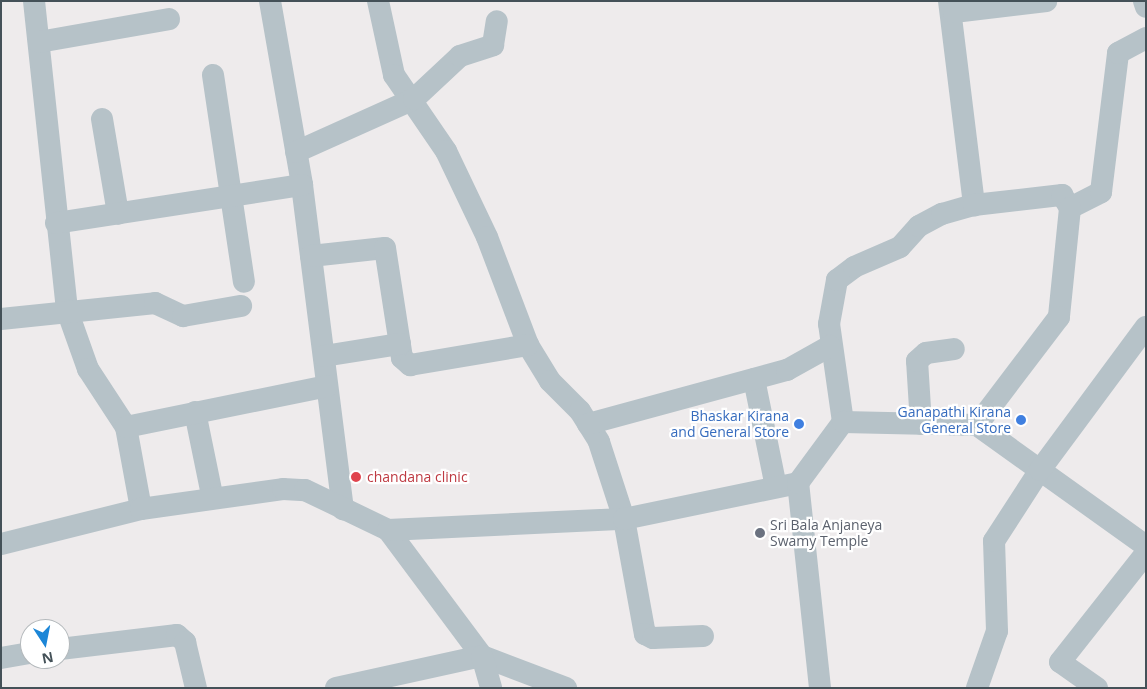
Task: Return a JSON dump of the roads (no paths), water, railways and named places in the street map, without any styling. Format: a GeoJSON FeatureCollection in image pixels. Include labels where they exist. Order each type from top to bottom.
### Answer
{"type":"FeatureCollection","features":[{"type":"Feature","properties":{"kind":"street"},"geometry":{"type":"LineString","coordinates":[[34,1],[40,42],[56,223],[67,310],[88,369],[126,427],[141,509]]}},
{"type":"Feature","properties":{"kind":"street"},"geometry":{"type":"LineString","coordinates":[[270,1],[302,185],[343,509]]}},
{"type":"Feature","properties":{"kind":"street"},"geometry":{"type":"LineString","coordinates":[[378,1],[394,75],[414,99],[487,237],[528,345],[550,381],[588,424],[599,442],[624,519],[646,637],[703,636]]}},
{"type":"Feature","properties":{"kind":"street"},"geometry":{"type":"LineString","coordinates":[[974,205],[951,7],[1046,1]]}},
{"type":"Feature","properties":{"kind":"street"},"geometry":{"type":"LineString","coordinates":[[1144,1],[1146,7]]}},
{"type":"Feature","properties":{"kind":"street"},"geometry":{"type":"LineString","coordinates":[[40,42],[169,19]]}},
{"type":"Feature","properties":{"kind":"street"},"geometry":{"type":"LineString","coordinates":[[296,152],[414,99],[460,56],[493,45],[497,21]]}},
{"type":"Feature","properties":{"kind":"street"},"geometry":{"type":"LineString","coordinates":[[1070,208],[1101,192],[1118,53],[1146,38]]}},
{"type":"Feature","properties":{"kind":"street"},"geometry":{"type":"LineString","coordinates":[[213,75],[244,282]]}},
{"type":"Feature","properties":{"kind":"street"},"geometry":{"type":"LineString","coordinates":[[102,118],[118,214]]}},
{"type":"Feature","properties":{"kind":"street"},"geometry":{"type":"LineString","coordinates":[[56,223],[302,185]]}},
{"type":"Feature","properties":{"kind":"street"},"geometry":{"type":"LineString","coordinates":[[820,688],[798,483],[843,422],[830,346],[830,306],[837,280],[854,266],[900,247],[919,226],[974,205],[1062,195],[1070,208],[1059,317],[977,424]]}},
{"type":"Feature","properties":{"kind":"street"},"geometry":{"type":"LineString","coordinates":[[311,256],[385,248],[402,358],[410,365],[528,345]]}},
{"type":"Feature","properties":{"kind":"street"},"geometry":{"type":"LineString","coordinates":[[1,319],[67,310],[160,303],[172,313],[189,316],[241,306]]}},
{"type":"Feature","properties":{"kind":"street"},"geometry":{"type":"LineString","coordinates":[[977,688],[997,631],[994,541],[1040,470],[1146,327]]}},
{"type":"Feature","properties":{"kind":"street"},"geometry":{"type":"LineString","coordinates":[[324,356],[400,344]]}},
{"type":"Feature","properties":{"kind":"street"},"geometry":{"type":"LineString","coordinates":[[588,424],[787,370],[830,346]]}},
{"type":"Feature","properties":{"kind":"street"},"geometry":{"type":"LineString","coordinates":[[921,424],[917,361],[926,353],[954,349]]}},
{"type":"Feature","properties":{"kind":"street"},"geometry":{"type":"LineString","coordinates":[[754,379],[776,487]]}},
{"type":"Feature","properties":{"kind":"street"},"geometry":{"type":"LineString","coordinates":[[126,427],[327,386]]}},
{"type":"Feature","properties":{"kind":"street"},"geometry":{"type":"LineString","coordinates":[[195,412],[212,496]]}},
{"type":"Feature","properties":{"kind":"street"},"geometry":{"type":"LineString","coordinates":[[843,422],[977,424],[1146,546]]}},
{"type":"Feature","properties":{"kind":"street"},"geometry":{"type":"LineString","coordinates":[[1,544],[141,509],[212,496],[305,490],[388,530],[624,519],[798,483]]}},
{"type":"Feature","properties":{"kind":"street"},"geometry":{"type":"LineString","coordinates":[[388,530],[482,656],[491,688]]}},
{"type":"Feature","properties":{"kind":"street"},"geometry":{"type":"LineString","coordinates":[[1097,688],[1060,662],[1146,552]]}},
{"type":"Feature","properties":{"kind":"street"},"geometry":{"type":"LineString","coordinates":[[70,648],[177,635],[186,642],[196,688]]}},
{"type":"Feature","properties":{"kind":"street"},"geometry":{"type":"LineString","coordinates":[[1,658],[20,655]]}},
{"type":"Feature","properties":{"kind":"street"},"geometry":{"type":"LineString","coordinates":[[336,688],[387,681],[482,656],[566,688]]}},
{"type":"Feature","properties":{"kind":"place","name":"Ganapathi Kirana General Store"},"geometry":{"type":"Point","coordinates":[1021,420]}},
{"type":"Feature","properties":{"kind":"place","name":"Bhaskar Kirana and General Store"},"geometry":{"type":"Point","coordinates":[799,424]}},
{"type":"Feature","properties":{"kind":"place","name":"chandana clinic"},"geometry":{"type":"Point","coordinates":[356,477]}},
{"type":"Feature","properties":{"kind":"place","name":"Sri Bala Anjaneya Swamy Temple"},"geometry":{"type":"Point","coordinates":[760,533]}}]}
